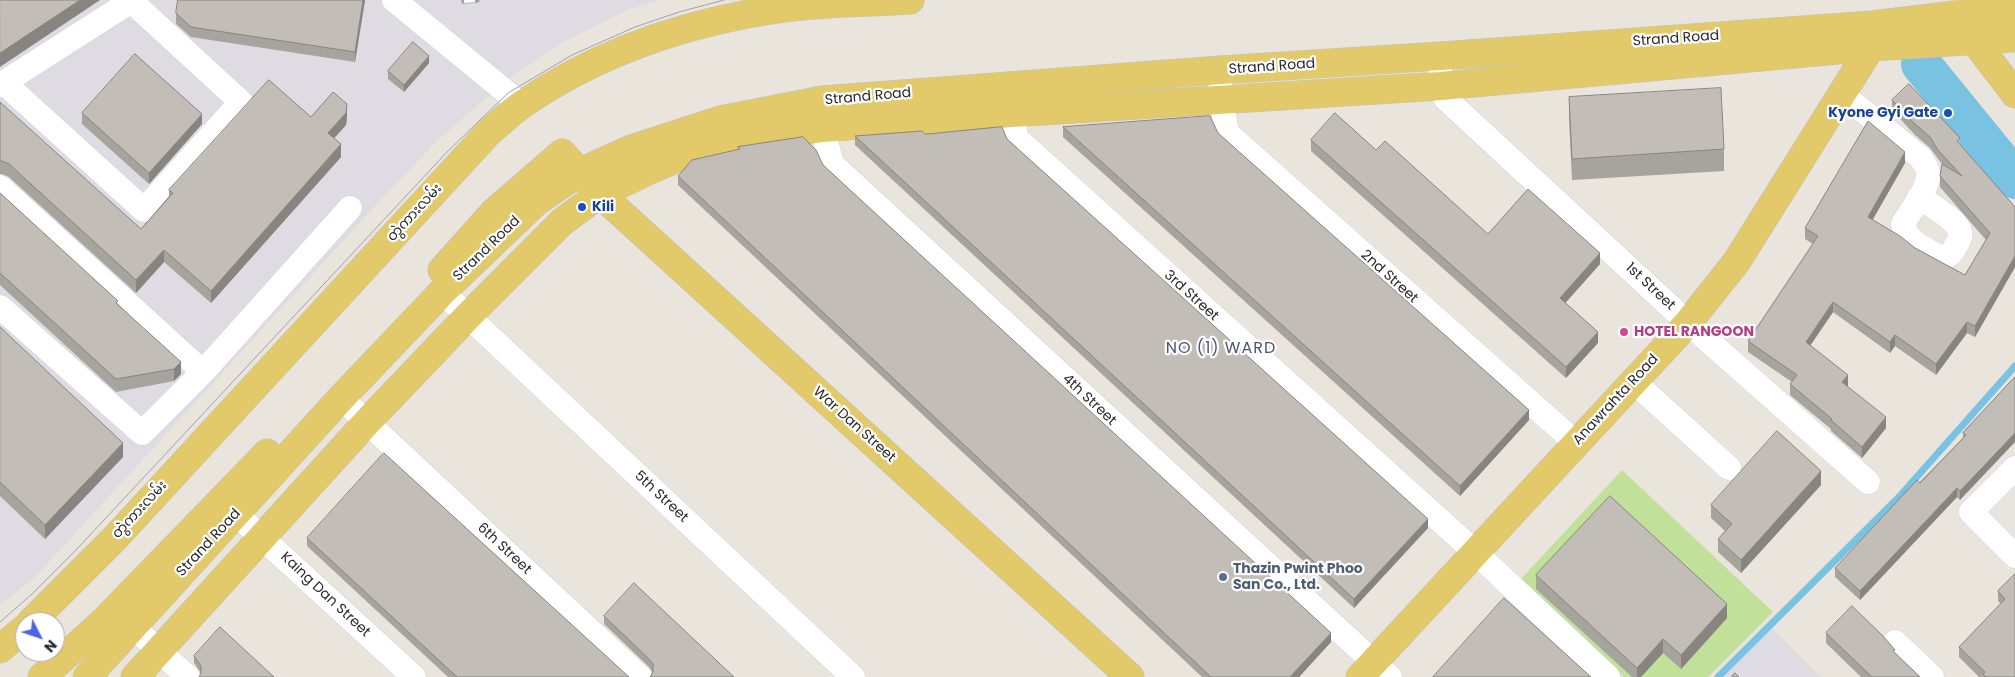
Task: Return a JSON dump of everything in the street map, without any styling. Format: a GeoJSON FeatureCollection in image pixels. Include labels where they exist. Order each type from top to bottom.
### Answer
{"type":"FeatureCollection","features":[{"type":"Feature","properties":{"kind":"main road","name":"တွဲကားလမ်း"},"geometry":{"type":"LineString","coordinates":[[41,612],[116,537],[490,131],[522,105],[574,74],[633,46],[688,27],[786,8],[910,0]]}},
{"type":"Feature","properties":{"kind":"main road","name":"Strand Road"},"geometry":{"type":"LineString","coordinates":[[135,677],[367,422],[468,316],[562,222],[600,194],[648,171],[727,142],[822,128],[1011,113],[1441,86],[1871,36],[1954,15],[2015,11]]}},
{"type":"Feature","properties":{"kind":"main road"},"geometry":{"type":"LineString","coordinates":[[1954,15],[2015,94]]}},
{"type":"Feature","properties":{"kind":"main road","name":"Strand Road"},"geometry":{"type":"LineString","coordinates":[[87,677],[340,398],[442,292],[536,202],[570,163],[631,149],[720,120],[822,100],[1220,70],[1440,56],[1871,36],[1975,42],[2015,38]]}},
{"type":"Feature","properties":{"kind":"main road","name":"Anawrahta Road"},"geometry":{"type":"LineString","coordinates":[[1374,672],[1475,552],[1688,322],[1737,260],[1841,93],[1871,36]]}},
{"type":"Feature","properties":{"kind":"main road"},"geometry":{"type":"LineString","coordinates":[[42,677],[103,622],[421,294],[494,212],[570,163]]}},
{"type":"Feature","properties":{"kind":"main road","name":"War Dan Street"},"geometry":{"type":"LineString","coordinates":[[570,163],[600,194],[1130,677]]}},
{"type":"Feature","properties":{"kind":"main road"},"geometry":{"type":"LineString","coordinates":[[0,649],[15,636]]}},
{"type":"Feature","properties":{"kind":"street"},"geometry":{"type":"LineString","coordinates":[[394,0],[522,105]]}},
{"type":"Feature","properties":{"kind":"street"},"geometry":{"type":"LineString","coordinates":[[132,1],[241,102],[144,210],[2,84],[132,1]]}},
{"type":"Feature","properties":{"kind":"street"},"geometry":{"type":"LineString","coordinates":[[1440,56],[1441,86]]}},
{"type":"Feature","properties":{"kind":"street","name":"2nd Street"},"geometry":{"type":"LineString","coordinates":[[1220,70],[1221,100],[1227,133],[1576,443]]}},
{"type":"Feature","properties":{"kind":"street","name":"3rd Street"},"geometry":{"type":"LineString","coordinates":[[1009,86],[1011,113],[1016,138],[1475,552],[1608,677]]}},
{"type":"Feature","properties":{"kind":"street","name":"1st Street"},"geometry":{"type":"LineString","coordinates":[[1441,86],[1446,99],[1688,322],[1868,482]]}},
{"type":"Feature","properties":{"kind":"street"},"geometry":{"type":"LineString","coordinates":[[1841,93],[1921,158],[1929,172],[1926,187],[1919,197]]}},
{"type":"Feature","properties":{"kind":"street","name":"4th Street"},"geometry":{"type":"LineString","coordinates":[[822,100],[822,128],[832,164],[1374,672]]}},
{"type":"Feature","properties":{"kind":"street"},"geometry":{"type":"LineString","coordinates":[[0,187],[203,372]]}},
{"type":"Feature","properties":{"kind":"street"},"geometry":{"type":"LineString","coordinates":[[0,307],[142,434],[203,372],[350,208]]}},
{"type":"Feature","properties":{"kind":"street","name":"5th Street"},"geometry":{"type":"LineString","coordinates":[[442,292],[853,677]]}},
{"type":"Feature","properties":{"kind":"street"},"geometry":{"type":"LineString","coordinates":[[1633,381],[1729,468]]}},
{"type":"Feature","properties":{"kind":"street","name":"6th Street"},"geometry":{"type":"LineString","coordinates":[[340,398],[640,677]]}},
{"type":"Feature","properties":{"kind":"street"},"geometry":{"type":"LineString","coordinates":[[2015,468],[1971,512],[2015,556]]}},
{"type":"Feature","properties":{"kind":"street","name":"Kaing Dan Street"},"geometry":{"type":"LineString","coordinates":[[236,514],[414,677]]}},
{"type":"Feature","properties":{"kind":"street"},"geometry":{"type":"LineString","coordinates":[[132,626],[188,677]]}},
{"type":"Feature","properties":{"kind":"street"},"geometry":{"type":"LineString","coordinates":[[1895,642],[1932,677]]}},
{"type":"Feature","properties":{"kind":"shaded area"},"geometry":{"type":"Polygon","coordinates":[[[0,0],[659,0],[627,10],[563,42],[513,75],[441,137],[387,193],[36,576],[0,605],[0,0]]]}},
{"type":"Feature","properties":{"kind":"shaded area"},"geometry":{"type":"Polygon","coordinates":[[[1771,628],[1821,677],[1722,677],[1771,628]]]}},
{"type":"Feature","properties":{"kind":"green space"},"geometry":{"type":"Polygon","coordinates":[[[1622,470],[1773,612],[1708,677],[1624,677],[1520,580],[1622,470]]]}},
{"type":"Feature","properties":{"kind":"building"},"geometry":{"type":"Polygon","coordinates":[[[0,0],[80,0],[0,53],[0,0]]]}},
{"type":"Feature","properties":{"kind":"building"},"geometry":{"type":"Polygon","coordinates":[[[178,0],[363,0],[355,52],[191,27],[176,13],[178,0]]]}},
{"type":"Feature","properties":{"kind":"building"},"geometry":{"type":"Polygon","coordinates":[[[413,42],[429,56],[404,85],[388,71],[413,42]]]}},
{"type":"Feature","properties":{"kind":"building"},"geometry":{"type":"Polygon","coordinates":[[[135,54],[202,114],[149,173],[82,113],[135,54]]]}},
{"type":"Feature","properties":{"kind":"building"},"geometry":{"type":"Polygon","coordinates":[[[269,80],[311,117],[333,92],[347,104],[346,113],[328,133],[341,144],[211,291],[164,250],[136,280],[9,164],[0,161],[0,102],[141,229],[173,193],[169,190],[269,80]]]}},
{"type":"Feature","properties":{"kind":"building"},"geometry":{"type":"Polygon","coordinates":[[[1909,84],[1960,138],[1957,141],[2015,207],[2015,256],[1975,326],[1967,322],[1936,364],[1895,335],[1890,342],[1833,302],[1806,342],[1848,375],[1842,382],[1886,417],[1862,447],[1790,384],[1797,375],[1748,341],[1818,236],[1805,228],[1868,121],[1905,152],[1868,217],[1900,236],[1915,248],[1965,275],[1990,233],[1940,176],[1942,164],[1962,176],[1938,150],[1930,137],[1892,100],[1909,84]]]}},
{"type":"Feature","properties":{"kind":"building"},"geometry":{"type":"Polygon","coordinates":[[[1721,88],[1724,149],[1572,159],[1569,97],[1721,88]]]}},
{"type":"Feature","properties":{"kind":"building"},"geometry":{"type":"Polygon","coordinates":[[[1335,113],[1376,150],[1385,141],[1488,234],[1528,189],[1600,253],[1560,298],[1598,332],[1566,367],[1311,140],[1335,113]]]}},
{"type":"Feature","properties":{"kind":"building"},"geometry":{"type":"Polygon","coordinates":[[[1210,116],[1218,133],[1529,410],[1460,486],[1063,127],[1210,116]]]}},
{"type":"Feature","properties":{"kind":"building"},"geometry":{"type":"Polygon","coordinates":[[[1002,127],[1007,139],[1428,519],[1354,599],[855,136],[922,131],[925,134],[1002,127]]]}},
{"type":"Feature","properties":{"kind":"building"},"geometry":{"type":"Polygon","coordinates":[[[803,137],[816,150],[823,165],[1331,633],[1290,677],[1211,677],[678,176],[692,160],[740,149],[738,147],[803,137]]]}},
{"type":"Feature","properties":{"kind":"building"},"geometry":{"type":"Polygon","coordinates":[[[0,193],[118,301],[116,303],[181,362],[174,369],[116,379],[0,273],[0,193]]]}},
{"type":"Feature","properties":{"kind":"building"},"geometry":{"type":"Polygon","coordinates":[[[0,327],[123,443],[45,525],[0,482],[0,327]]]}},
{"type":"Feature","properties":{"kind":"building"},"geometry":{"type":"Polygon","coordinates":[[[2015,377],[2015,433],[1960,491],[1957,488],[1860,591],[1835,568],[1917,480],[1920,483],[1966,435],[1963,433],[2015,377]]]}},
{"type":"Feature","properties":{"kind":"building"},"geometry":{"type":"Polygon","coordinates":[[[1777,431],[1821,471],[1741,560],[1718,539],[1732,524],[1711,505],[1777,431]]]}},
{"type":"Feature","properties":{"kind":"building"},"geometry":{"type":"Polygon","coordinates":[[[384,453],[629,677],[457,677],[307,538],[384,453]]]}},
{"type":"Feature","properties":{"kind":"building"},"geometry":{"type":"Polygon","coordinates":[[[1610,496],[1727,604],[1681,655],[1663,639],[1637,668],[1536,575],[1610,496]]]}},
{"type":"Feature","properties":{"kind":"building"},"geometry":{"type":"Polygon","coordinates":[[[2015,574],[2015,677],[1986,677],[1983,674],[1985,672],[1959,647],[2005,599],[1998,591],[2015,574]]]}},
{"type":"Feature","properties":{"kind":"building"},"geometry":{"type":"Polygon","coordinates":[[[634,583],[734,677],[650,677],[653,672],[653,664],[604,616],[634,583]]]}},
{"type":"Feature","properties":{"kind":"building"},"geometry":{"type":"Polygon","coordinates":[[[1504,598],[1591,677],[1433,677],[1504,598]]]}},
{"type":"Feature","properties":{"kind":"building"},"geometry":{"type":"Polygon","coordinates":[[[1852,606],[1882,635],[1895,650],[1893,651],[1920,677],[1872,677],[1826,633],[1852,606]]]}},
{"type":"Feature","properties":{"kind":"building"},"geometry":{"type":"Polygon","coordinates":[[[220,627],[274,677],[199,677],[201,666],[194,656],[220,627]]]}},
{"type":"Feature","properties":{"kind":"waterway"},"geometry":{"type":"LineString","coordinates":[[1921,64],[2015,179]]}},
{"type":"Feature","properties":{"kind":"waterway"},"geometry":{"type":"LineString","coordinates":[[1718,677],[1899,497],[2015,366]]}},
{"type":"Feature","properties":{"kind":"tram line"},"geometry":{"type":"LineString","coordinates":[[0,622],[32,594],[76,550],[447,152],[508,93],[572,55],[635,27],[679,12],[724,0]]}},
{"type":"Feature","properties":{"kind":"railway"},"geometry":{"type":"LineString","coordinates":[[464,1],[477,0]]}},
{"type":"Feature","properties":{"kind":"place","name":"Kyone Gyi Gate"},"geometry":{"type":"Point","coordinates":[1948,113]}},
{"type":"Feature","properties":{"kind":"place","name":"Kili"},"geometry":{"type":"Point","coordinates":[582,207]}},
{"type":"Feature","properties":{"kind":"place","name":"HOTEL RANGOON"},"geometry":{"type":"Point","coordinates":[1624,332]}},
{"type":"Feature","properties":{"kind":"place","name":"Thazin Pwint Phoo San Co., Ltd."},"geometry":{"type":"Point","coordinates":[1223,577]}},
{"type":"Feature","properties":{"kind":"district","name":"NO (1) WARD"},"geometry":{"type":"Point","coordinates":[1221,349]}}]}
